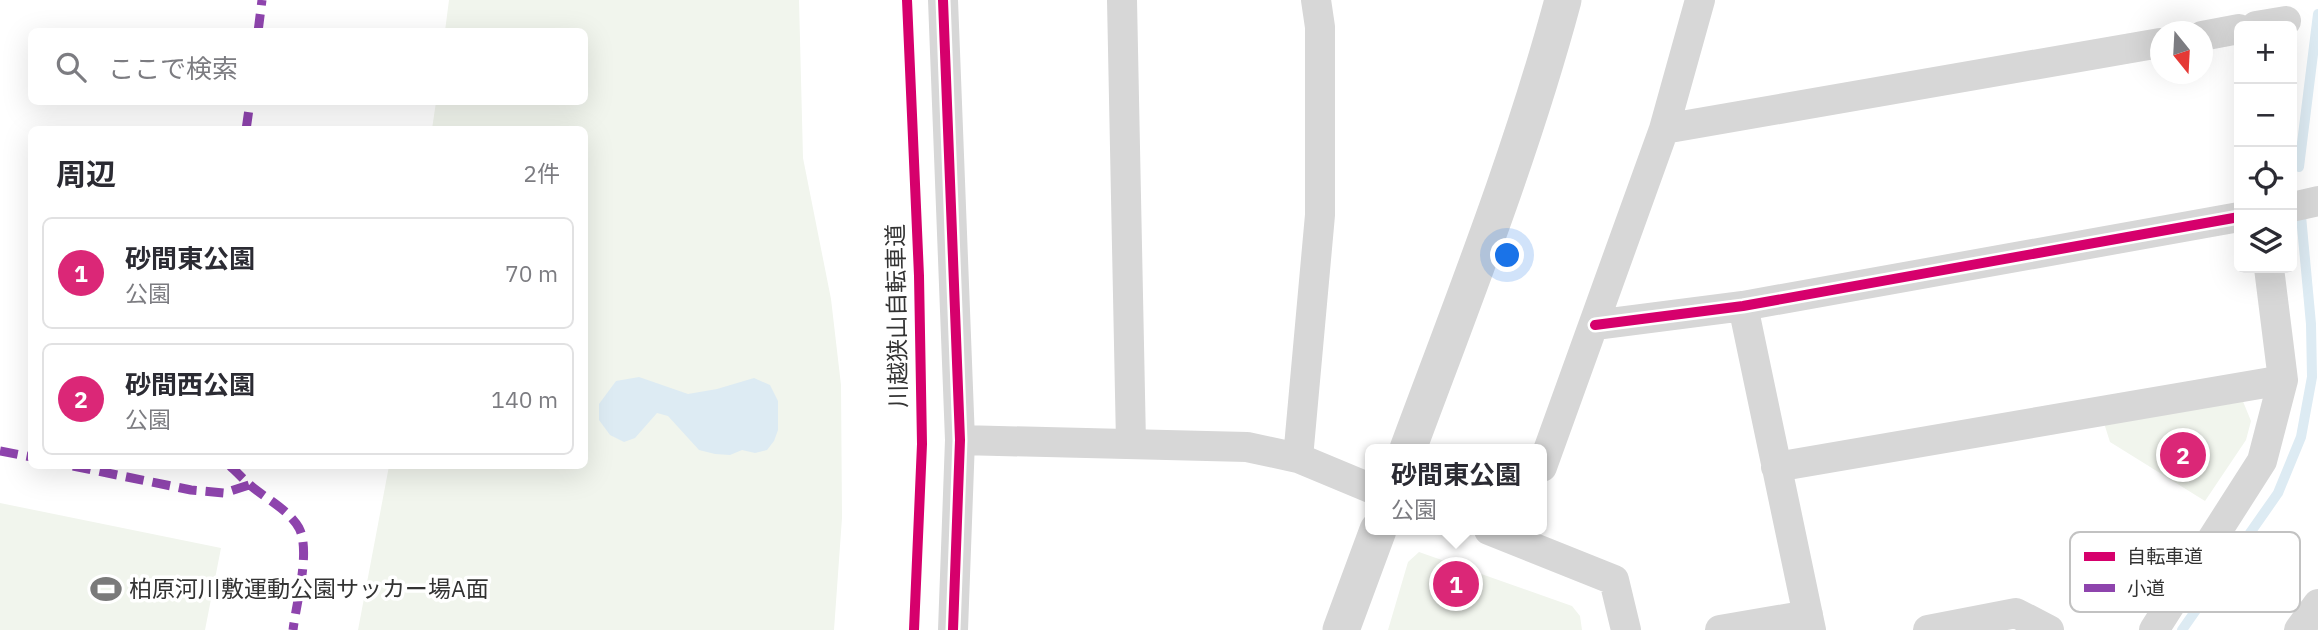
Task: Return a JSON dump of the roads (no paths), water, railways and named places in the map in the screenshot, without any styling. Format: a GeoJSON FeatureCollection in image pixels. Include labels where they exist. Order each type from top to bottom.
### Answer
{"type":"FeatureCollection","features":[{"type":"Feature","properties":{"kind":"street"},"geometry":{"type":"LineString","coordinates":[[943,0],[960,440],[953,630]]}},
{"type":"Feature","properties":{"kind":"street"},"geometry":{"type":"LineString","coordinates":[[1122,0],[1131,443]]}},
{"type":"Feature","properties":{"kind":"street"},"geometry":{"type":"LineString","coordinates":[[1298,458],[1320,215],[1320,27],[1316,0]]}},
{"type":"Feature","properties":{"kind":"street"},"geometry":{"type":"LineString","coordinates":[[1410,444],[1514,161],[1563,0]]}},
{"type":"Feature","properties":{"kind":"street"},"geometry":{"type":"LineString","coordinates":[[1547,454],[1664,129],[1700,0]]}},
{"type":"Feature","properties":{"kind":"street"},"geometry":{"type":"LineString","coordinates":[[2213,34],[2234,30]]}},
{"type":"Feature","properties":{"kind":"street"},"geometry":{"type":"LineString","coordinates":[[1664,129],[2150,45]]}},
{"type":"Feature","properties":{"kind":"street"},"geometry":{"type":"LineString","coordinates":[[2297,206],[2318,201]]}},
{"type":"Feature","properties":{"kind":"street"},"geometry":{"type":"LineString","coordinates":[[1595,325],[1743,306],[2234,218]]}},
{"type":"Feature","properties":{"kind":"street"},"geometry":{"type":"LineString","coordinates":[[2217,532],[2262,461],[2283,380],[2270,273]]}},
{"type":"Feature","properties":{"kind":"street"},"geometry":{"type":"LineString","coordinates":[[1720,630],[1810,623],[1743,306]]}},
{"type":"Feature","properties":{"kind":"street"},"geometry":{"type":"LineString","coordinates":[[1776,467],[2283,380]]}},
{"type":"Feature","properties":{"kind":"street"},"geometry":{"type":"LineString","coordinates":[[960,440],[1247,447],[1298,458],[1365,486]]}},
{"type":"Feature","properties":{"kind":"street"},"geometry":{"type":"LineString","coordinates":[[1341,630],[1376,535]]}},
{"type":"Feature","properties":{"kind":"street"},"geometry":{"type":"LineString","coordinates":[[1512,535],[1614,580],[1626,630]]}},
{"type":"Feature","properties":{"kind":"street"},"geometry":{"type":"LineString","coordinates":[[2299,630],[2318,604]]}},
{"type":"Feature","properties":{"kind":"street"},"geometry":{"type":"LineString","coordinates":[[2154,630],[2166,612]]}},
{"type":"Feature","properties":{"kind":"street"},"geometry":{"type":"LineString","coordinates":[[1928,630],[2016,613],[2049,630]]}},
{"type":"Feature","properties":{"kind":"waterway"},"geometry":{"type":"LineString","coordinates":[[2299,167],[2318,14]]}},
{"type":"Feature","properties":{"kind":"waterway"},"geometry":{"type":"LineString","coordinates":[[2251,532],[2278,493],[2301,437],[2312,377],[2311,324],[2301,216]]}},
{"type":"Feature","properties":{"kind":"waterway"},"geometry":{"type":"LineString","coordinates":[[2182,630],[2195,612]]}},
{"type":"Feature","properties":{"kind":"place","name":"砂間西公園"},"geometry":{"type":"Point","coordinates":[2183,455]}},
{"type":"Feature","properties":{"kind":"place","name":"砂間東公園"},"geometry":{"type":"Point","coordinates":[1456,584]}},
{"type":"Feature","properties":{"kind":"place","name":"柏原河川敷運動公園サッカー場A面"},"geometry":{"type":"Point","coordinates":[106,589]}}]}
